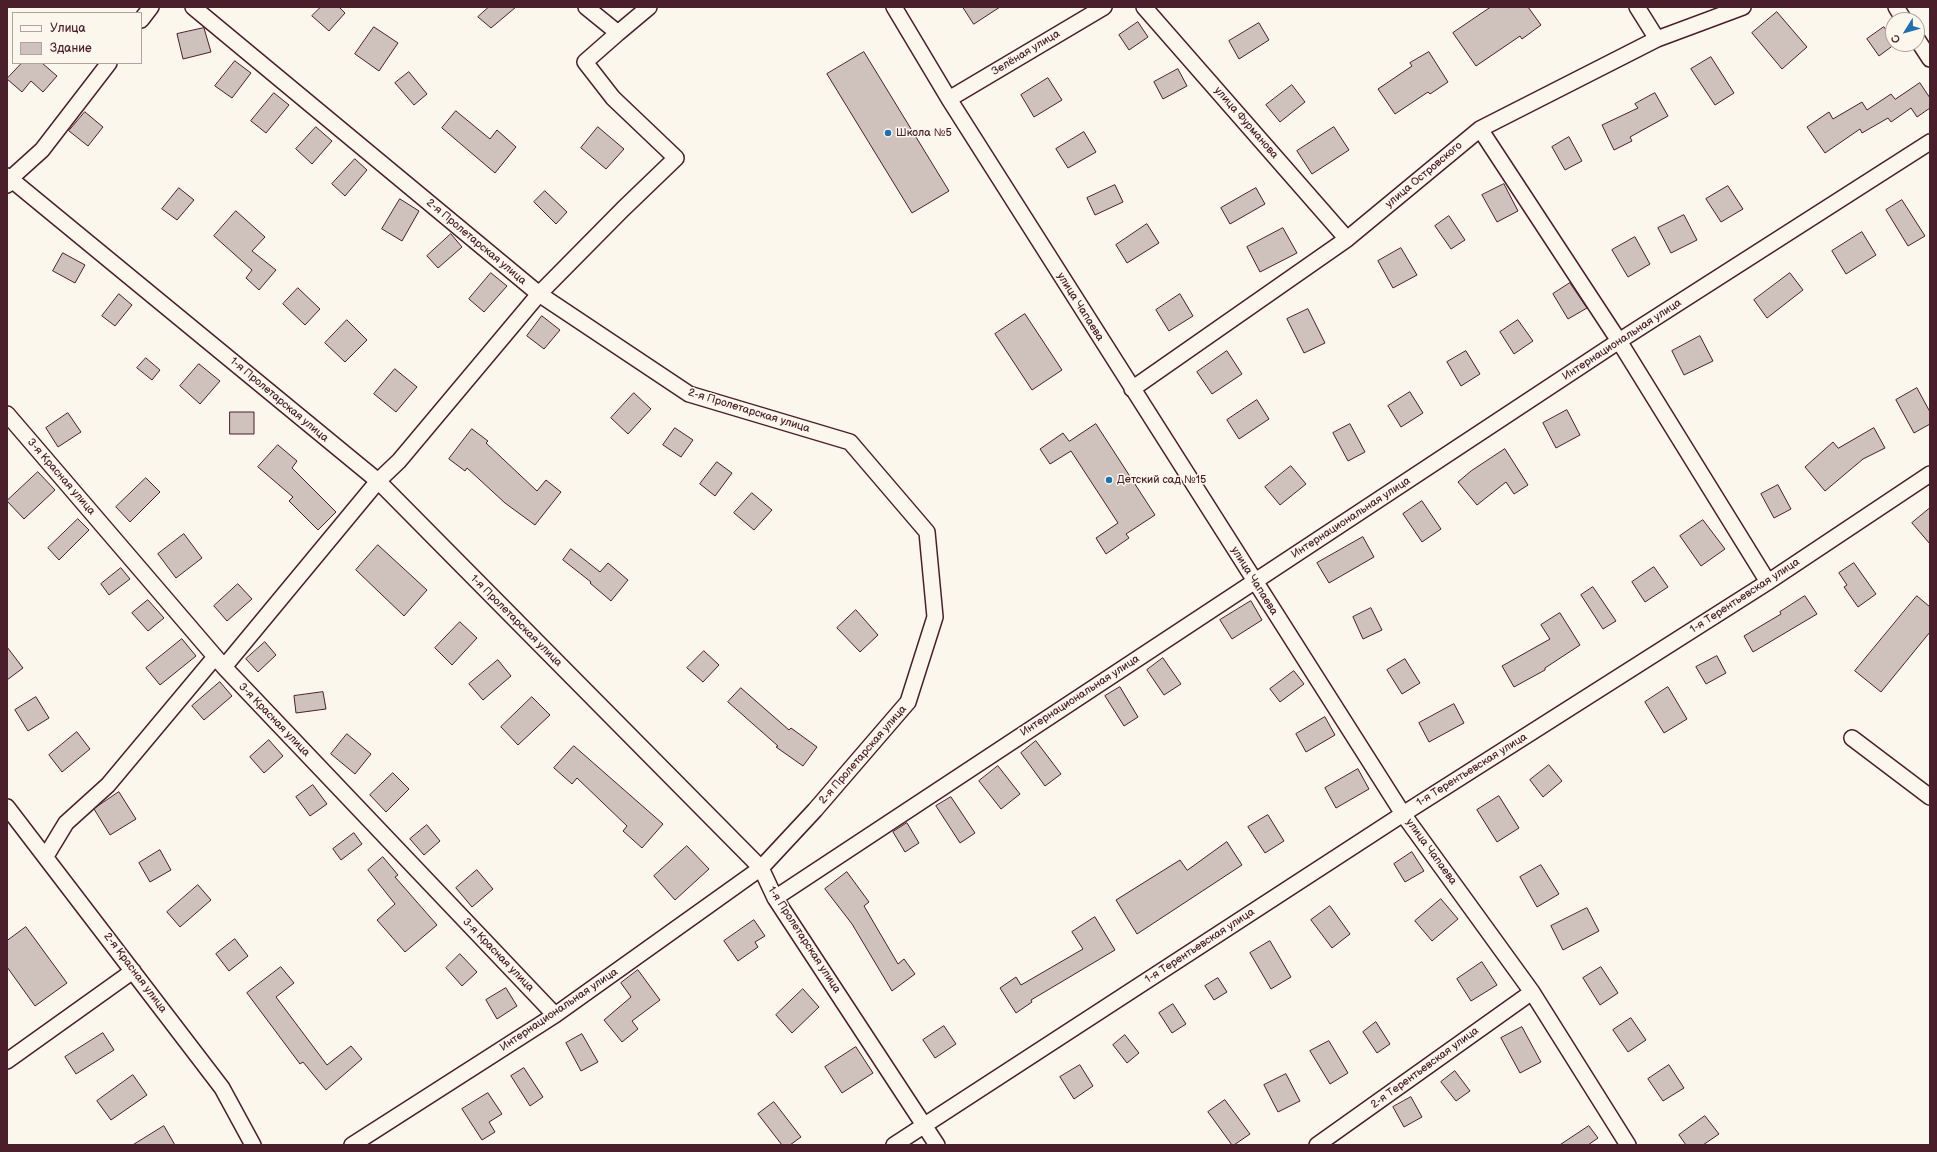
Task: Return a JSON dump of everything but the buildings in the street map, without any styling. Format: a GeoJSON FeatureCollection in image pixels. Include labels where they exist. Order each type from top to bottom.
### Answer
{"type":"FeatureCollection","features":[{"type":"Feature","properties":{"kind":"street"},"geometry":{"type":"LineString","coordinates":[[142,19],[151,7]]}},
{"type":"Feature","properties":{"kind":"street","name":"2-я Пролетарская улица"},"geometry":{"type":"LineString","coordinates":[[193,7],[539,294],[688,394],[850,442],[927,532],[935,617],[908,702],[814,810],[761,868]]}},
{"type":"Feature","properties":{"kind":"street"},"geometry":{"type":"LineString","coordinates":[[586,7],[618,34]]}},
{"type":"Feature","properties":{"kind":"street"},"geometry":{"type":"LineString","coordinates":[[46,856],[66,823],[108,784],[220,662],[378,481],[399,461],[539,294],[622,209],[676,158],[614,98],[585,62],[649,7]]}},
{"type":"Feature","properties":{"kind":"street","name":"улица Чапаева"},"geometry":{"type":"LineString","coordinates":[[894,7],[949,99],[1254,582],[1403,814],[1532,992],[1628,1145]]}},
{"type":"Feature","properties":{"kind":"street","name":"Зелёная улица"},"geometry":{"type":"LineString","coordinates":[[949,99],[1104,7]]}},
{"type":"Feature","properties":{"kind":"street","name":"улица Фурманова"},"geometry":{"type":"LineString","coordinates":[[1144,7],[1347,240]]}},
{"type":"Feature","properties":{"kind":"street"},"geometry":{"type":"LineString","coordinates":[[1637,7],[1657,40]]}},
{"type":"Feature","properties":{"kind":"street","name":"улица Островского"},"geometry":{"type":"LineString","coordinates":[[1132,389],[1347,240],[1480,129],[1657,40],[1743,7]]}},
{"type":"Feature","properties":{"kind":"street"},"geometry":{"type":"LineString","coordinates":[[8,179],[42,150],[108,64]]}},
{"type":"Feature","properties":{"kind":"street"},"geometry":{"type":"LineString","coordinates":[[1480,129],[1619,341],[1768,582]]}},
{"type":"Feature","properties":{"kind":"street","name":"Интернациональная улица"},"geometry":{"type":"LineString","coordinates":[[775,898],[1619,341],[1930,142]]}},
{"type":"Feature","properties":{"kind":"street","name":"1-я Пролетарская улица"},"geometry":{"type":"LineString","coordinates":[[8,179],[378,481],[761,868],[775,898],[926,1125],[937,1145]]}},
{"type":"Feature","properties":{"kind":"street","name":"3-я Красная улица"},"geometry":{"type":"LineString","coordinates":[[7,414],[220,662],[555,1015]]}},
{"type":"Feature","properties":{"kind":"street","name":"1-я Терентьевская улица"},"geometry":{"type":"LineString","coordinates":[[894,1145],[1403,814],[1768,582],[1930,474]]}},
{"type":"Feature","properties":{"kind":"street"},"geometry":{"type":"LineString","coordinates":[[1852,738],[1930,797]]}},
{"type":"Feature","properties":{"kind":"street","name":"2-я Красная улица"},"geometry":{"type":"LineString","coordinates":[[7,807],[222,1088],[253,1145]]}},
{"type":"Feature","properties":{"kind":"street","name":"Интернациональная улица"},"geometry":{"type":"LineString","coordinates":[[352,1145],[555,1015],[761,868]]}},
{"type":"Feature","properties":{"kind":"street"},"geometry":{"type":"LineString","coordinates":[[7,1062],[133,971]]}},
{"type":"Feature","properties":{"kind":"street","name":"2-я Терентьевская улица"},"geometry":{"type":"LineString","coordinates":[[1317,1145],[1532,992]]}},
{"type":"Feature","properties":{"kind":"place","name":"Школа №5"},"geometry":{"type":"Point","coordinates":[888,133]}},
{"type":"Feature","properties":{"kind":"place","name":"Детский сад №15"},"geometry":{"type":"Point","coordinates":[1109,480]}}]}
